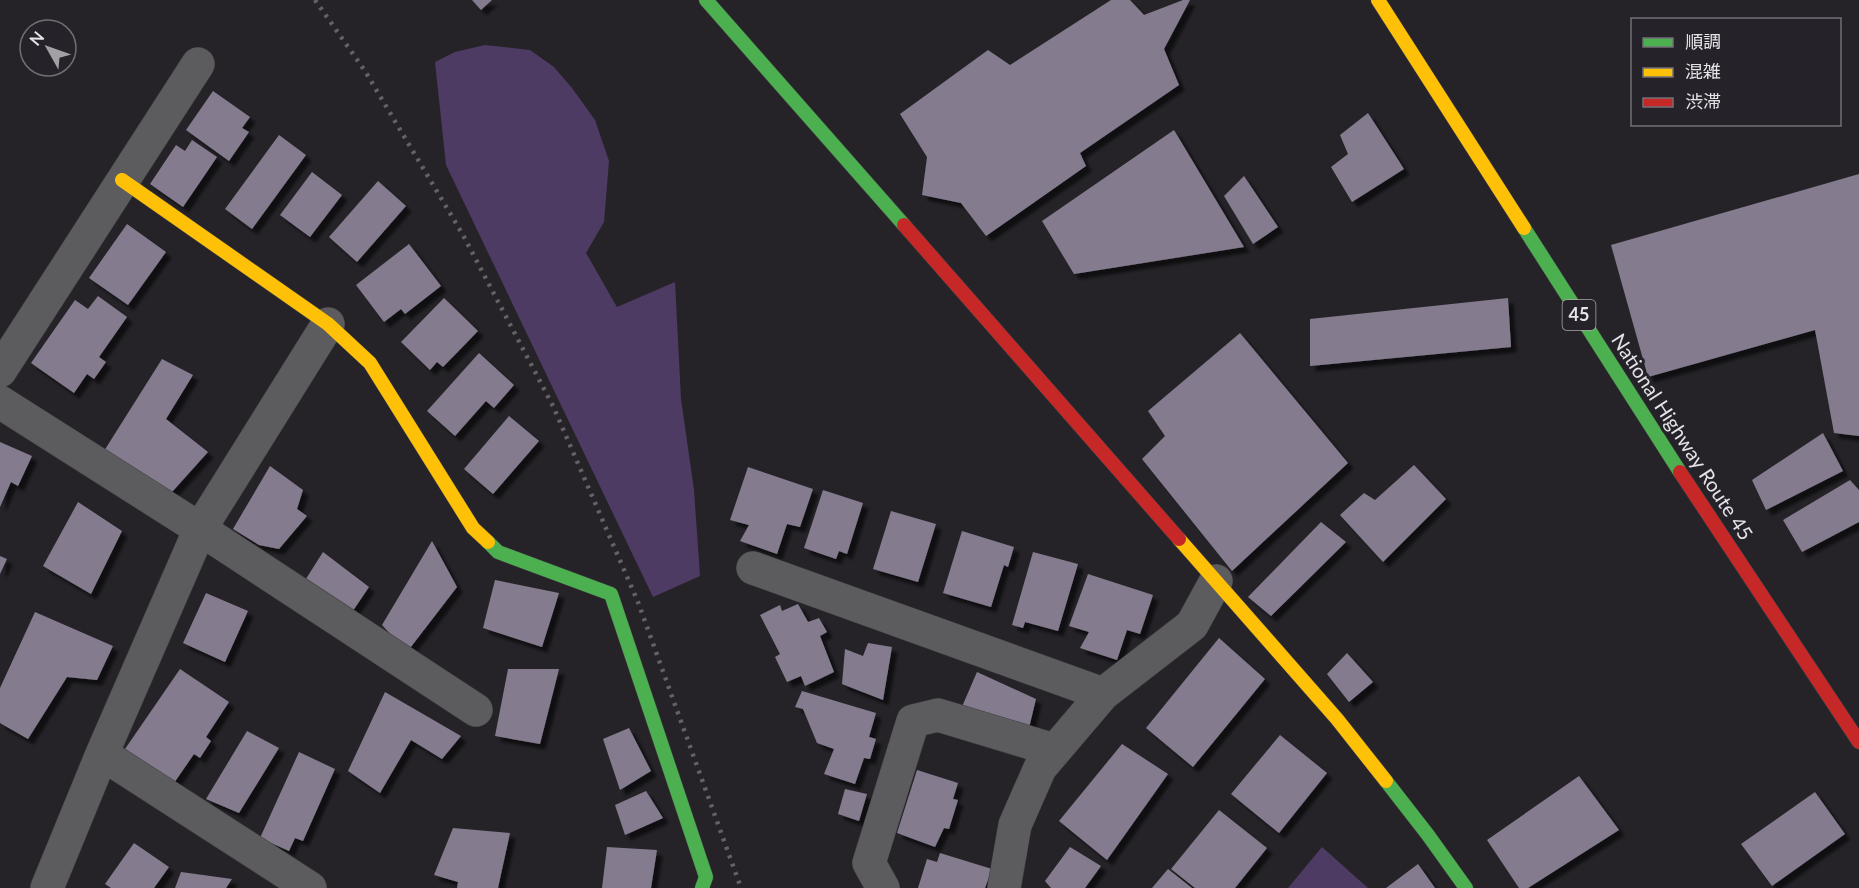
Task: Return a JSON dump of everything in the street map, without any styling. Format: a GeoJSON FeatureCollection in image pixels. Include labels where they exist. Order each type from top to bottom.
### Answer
{"type":"FeatureCollection","features":[{"type":"Feature","properties":{"kind":"main road"},"geometry":{"type":"LineString","coordinates":[[706,0],[1337,719],[1428,835],[1466,888]]}},
{"type":"Feature","properties":{"kind":"main road","name":"National Highway Route 45"},"geometry":{"type":"LineString","coordinates":[[1378,0],[1642,414],[1859,742]]}},
{"type":"Feature","properties":{"kind":"main road"},"geometry":{"type":"LineString","coordinates":[[122,180],[328,324],[370,363],[473,528],[498,552],[610,594],[706,877],[702,888]]}},
{"type":"Feature","properties":{"kind":"street"},"geometry":{"type":"LineString","coordinates":[[0,371],[198,64]]}},
{"type":"Feature","properties":{"kind":"street"},"geometry":{"type":"LineString","coordinates":[[47,888],[102,754],[200,529],[328,324]]}},
{"type":"Feature","properties":{"kind":"street"},"geometry":{"type":"LineString","coordinates":[[0,402],[200,529],[476,710]]}},
{"type":"Feature","properties":{"kind":"street"},"geometry":{"type":"LineString","coordinates":[[753,568],[1103,694]]}},
{"type":"Feature","properties":{"kind":"street"},"geometry":{"type":"LineString","coordinates":[[1004,888],[1015,825],[1040,768],[1103,694],[1192,625],[1216,580]]}},
{"type":"Feature","properties":{"kind":"street"},"geometry":{"type":"LineString","coordinates":[[883,888],[869,863],[913,721],[938,715],[1054,750]]}},
{"type":"Feature","properties":{"kind":"street"},"geometry":{"type":"LineString","coordinates":[[102,754],[310,888]]}},
{"type":"Feature","properties":{"kind":"shaded area"},"geometry":{"type":"Polygon","coordinates":[[[485,45],[530,50],[554,67],[595,120],[609,161],[604,222],[586,253],[617,307],[675,282],[681,399],[694,490],[700,576],[653,597],[446,165],[435,62],[455,52],[485,45]]]}},
{"type":"Feature","properties":{"kind":"shaded area"},"geometry":{"type":"Polygon","coordinates":[[[1322,847],[1368,888],[1288,888],[1322,847]]]}},
{"type":"Feature","properties":{"kind":"building"},"geometry":{"type":"Polygon","coordinates":[[[472,0],[492,0],[481,10],[472,0]]]}},
{"type":"Feature","properties":{"kind":"building"},"geometry":{"type":"Polygon","coordinates":[[[1111,0],[1130,0],[1144,15],[1183,0],[1190,0],[1164,49],[1179,85],[1080,153],[1086,166],[986,236],[961,203],[922,195],[927,157],[900,114],[988,50],[1010,65],[1111,0]]]}},
{"type":"Feature","properties":{"kind":"building"},"geometry":{"type":"Polygon","coordinates":[[[213,91],[250,117],[242,128],[249,132],[229,161],[186,130],[213,91]]]}},
{"type":"Feature","properties":{"kind":"building"},"geometry":{"type":"Polygon","coordinates":[[[1368,113],[1404,169],[1352,202],[1331,167],[1348,154],[1340,135],[1368,113]]]}},
{"type":"Feature","properties":{"kind":"building"},"geometry":{"type":"Polygon","coordinates":[[[1174,130],[1244,247],[1074,274],[1042,221],[1174,130]]]}},
{"type":"Feature","properties":{"kind":"building"},"geometry":{"type":"Polygon","coordinates":[[[279,135],[306,155],[252,229],[225,209],[279,135]]]}},
{"type":"Feature","properties":{"kind":"building"},"geometry":{"type":"Polygon","coordinates":[[[192,140],[217,157],[183,207],[150,184],[176,145],[185,151],[192,140]]]}},
{"type":"Feature","properties":{"kind":"building"},"geometry":{"type":"Polygon","coordinates":[[[312,172],[342,195],[310,237],[280,215],[312,172]]]}},
{"type":"Feature","properties":{"kind":"building"},"geometry":{"type":"Polygon","coordinates":[[[1859,174],[1859,436],[1834,433],[1815,330],[1648,377],[1611,245],[1859,174]]]}},
{"type":"Feature","properties":{"kind":"building"},"geometry":{"type":"Polygon","coordinates":[[[1244,176],[1278,227],[1253,244],[1224,196],[1244,176]]]}},
{"type":"Feature","properties":{"kind":"building"},"geometry":{"type":"Polygon","coordinates":[[[378,181],[406,206],[357,262],[329,237],[378,181]]]}},
{"type":"Feature","properties":{"kind":"building"},"geometry":{"type":"Polygon","coordinates":[[[127,224],[166,252],[128,305],[89,278],[127,224]]]}},
{"type":"Feature","properties":{"kind":"building"},"geometry":{"type":"Polygon","coordinates":[[[409,244],[441,286],[405,314],[401,309],[384,322],[356,285],[409,244]]]}},
{"type":"Feature","properties":{"kind":"building"},"geometry":{"type":"Polygon","coordinates":[[[98,296],[127,317],[99,357],[106,362],[94,379],[87,374],[74,393],[31,363],[75,300],[88,309],[98,296]]]}},
{"type":"Feature","properties":{"kind":"building"},"geometry":{"type":"Polygon","coordinates":[[[444,298],[478,331],[443,367],[437,362],[430,370],[401,342],[444,298]]]}},
{"type":"Feature","properties":{"kind":"building"},"geometry":{"type":"Polygon","coordinates":[[[1508,298],[1511,347],[1310,366],[1310,319],[1508,298]]]}},
{"type":"Feature","properties":{"kind":"building"},"geometry":{"type":"Polygon","coordinates":[[[1240,333],[1348,463],[1232,571],[1142,459],[1165,436],[1148,411],[1240,333]]]}},
{"type":"Feature","properties":{"kind":"building"},"geometry":{"type":"Polygon","coordinates":[[[479,353],[514,385],[494,408],[486,401],[455,436],[427,411],[479,353]]]}},
{"type":"Feature","properties":{"kind":"building"},"geometry":{"type":"Polygon","coordinates":[[[162,359],[193,375],[166,419],[208,452],[172,492],[104,451],[162,359]]]}},
{"type":"Feature","properties":{"kind":"building"},"geometry":{"type":"Polygon","coordinates":[[[509,416],[539,441],[493,494],[464,469],[509,416]]]}},
{"type":"Feature","properties":{"kind":"building"},"geometry":{"type":"Polygon","coordinates":[[[1823,433],[1843,471],[1766,510],[1752,480],[1823,433]]]}},
{"type":"Feature","properties":{"kind":"building"},"geometry":{"type":"Polygon","coordinates":[[[0,442],[32,456],[18,486],[11,482],[0,507],[0,442]]]}},
{"type":"Feature","properties":{"kind":"building"},"geometry":{"type":"Polygon","coordinates":[[[1414,465],[1446,499],[1383,562],[1340,515],[1364,493],[1375,500],[1414,465]]]}},
{"type":"Feature","properties":{"kind":"building"},"geometry":{"type":"Polygon","coordinates":[[[270,466],[303,490],[297,509],[307,516],[279,549],[259,545],[233,529],[270,466]]]}},
{"type":"Feature","properties":{"kind":"building"},"geometry":{"type":"Polygon","coordinates":[[[748,467],[813,489],[800,527],[787,524],[777,554],[740,541],[749,525],[730,520],[748,467]]]}},
{"type":"Feature","properties":{"kind":"building"},"geometry":{"type":"Polygon","coordinates":[[[1850,480],[1859,490],[1859,522],[1802,552],[1783,520],[1850,480]]]}},
{"type":"Feature","properties":{"kind":"building"},"geometry":{"type":"Polygon","coordinates":[[[823,490],[863,503],[847,554],[839,551],[836,559],[804,548],[823,490]]]}},
{"type":"Feature","properties":{"kind":"building"},"geometry":{"type":"Polygon","coordinates":[[[78,502],[122,531],[91,594],[43,566],[78,502]]]}},
{"type":"Feature","properties":{"kind":"building"},"geometry":{"type":"Polygon","coordinates":[[[891,511],[936,524],[918,582],[873,569],[891,511]]]}},
{"type":"Feature","properties":{"kind":"building"},"geometry":{"type":"Polygon","coordinates":[[[1321,522],[1346,542],[1271,616],[1248,597],[1321,522]]]}},
{"type":"Feature","properties":{"kind":"building"},"geometry":{"type":"Polygon","coordinates":[[[962,531],[1014,547],[1008,567],[1004,565],[991,607],[943,593],[962,531]]]}},
{"type":"Feature","properties":{"kind":"building"},"geometry":{"type":"Polygon","coordinates":[[[432,541],[457,587],[407,652],[382,625],[432,541]]]}},
{"type":"Feature","properties":{"kind":"building"},"geometry":{"type":"Polygon","coordinates":[[[323,552],[369,587],[344,624],[297,593],[323,552]]]}},
{"type":"Feature","properties":{"kind":"building"},"geometry":{"type":"Polygon","coordinates":[[[1033,552],[1078,564],[1058,631],[1025,622],[1023,628],[1012,625],[1033,552]]]}},
{"type":"Feature","properties":{"kind":"building"},"geometry":{"type":"Polygon","coordinates":[[[0,556],[7,559],[0,574],[0,556]]]}},
{"type":"Feature","properties":{"kind":"building"},"geometry":{"type":"Polygon","coordinates":[[[1088,574],[1153,595],[1140,634],[1127,630],[1117,660],[1080,648],[1089,632],[1069,626],[1088,574]]]}},
{"type":"Feature","properties":{"kind":"building"},"geometry":{"type":"Polygon","coordinates":[[[495,580],[559,593],[542,647],[483,628],[495,580]]]}},
{"type":"Feature","properties":{"kind":"building"},"geometry":{"type":"Polygon","coordinates":[[[206,593],[248,611],[225,662],[183,643],[206,593]]]}},
{"type":"Feature","properties":{"kind":"building"},"geometry":{"type":"Polygon","coordinates":[[[798,604],[808,622],[819,618],[827,632],[820,636],[834,672],[805,686],[801,676],[787,682],[775,657],[780,654],[760,615],[780,605],[782,611],[798,604]]]}},
{"type":"Feature","properties":{"kind":"building"},"geometry":{"type":"Polygon","coordinates":[[[35,612],[113,646],[97,680],[67,677],[28,739],[0,723],[0,688],[35,612]]]}},
{"type":"Feature","properties":{"kind":"building"},"geometry":{"type":"Polygon","coordinates":[[[1219,638],[1265,679],[1193,767],[1146,728],[1219,638]]]}},
{"type":"Feature","properties":{"kind":"building"},"geometry":{"type":"Polygon","coordinates":[[[868,643],[892,647],[883,700],[842,684],[845,649],[863,656],[868,643]]]}},
{"type":"Feature","properties":{"kind":"building"},"geometry":{"type":"Polygon","coordinates":[[[1347,653],[1373,682],[1349,702],[1327,674],[1347,653]]]}},
{"type":"Feature","properties":{"kind":"building"},"geometry":{"type":"Polygon","coordinates":[[[180,669],[229,702],[206,737],[211,741],[200,758],[194,754],[174,783],[125,749],[180,669]]]}},
{"type":"Feature","properties":{"kind":"building"},"geometry":{"type":"Polygon","coordinates":[[[508,669],[559,669],[540,744],[495,736],[508,669]]]}},
{"type":"Feature","properties":{"kind":"building"},"geometry":{"type":"Polygon","coordinates":[[[977,672],[1036,699],[1028,732],[961,709],[977,672]]]}},
{"type":"Feature","properties":{"kind":"building"},"geometry":{"type":"Polygon","coordinates":[[[802,691],[876,713],[869,737],[876,739],[870,759],[864,758],[855,784],[824,774],[834,749],[817,743],[803,709],[795,707],[802,691]]]}},
{"type":"Feature","properties":{"kind":"building"},"geometry":{"type":"Polygon","coordinates":[[[385,692],[461,736],[442,759],[411,740],[380,793],[348,771],[385,692]]]}},
{"type":"Feature","properties":{"kind":"building"},"geometry":{"type":"Polygon","coordinates":[[[629,728],[651,771],[620,790],[603,739],[629,728]]]}},
{"type":"Feature","properties":{"kind":"building"},"geometry":{"type":"Polygon","coordinates":[[[247,731],[279,748],[239,813],[206,799],[247,731]]]}},
{"type":"Feature","properties":{"kind":"building"},"geometry":{"type":"Polygon","coordinates":[[[1280,735],[1327,773],[1279,833],[1231,794],[1280,735]]]}},
{"type":"Feature","properties":{"kind":"building"},"geometry":{"type":"Polygon","coordinates":[[[1122,744],[1168,774],[1107,860],[1059,821],[1122,744]]]}},
{"type":"Feature","properties":{"kind":"building"},"geometry":{"type":"Polygon","coordinates":[[[299,752],[335,769],[303,841],[295,838],[289,851],[260,838],[299,752]]]}},
{"type":"Feature","properties":{"kind":"building"},"geometry":{"type":"Polygon","coordinates":[[[917,770],[958,783],[953,799],[958,800],[949,829],[944,828],[935,847],[897,833],[917,770]]]}},
{"type":"Feature","properties":{"kind":"building"},"geometry":{"type":"Polygon","coordinates":[[[1579,776],[1619,830],[1528,888],[1519,888],[1487,840],[1579,776]]]}},
{"type":"Feature","properties":{"kind":"building"},"geometry":{"type":"Polygon","coordinates":[[[845,789],[867,794],[859,821],[838,814],[845,789]]]}},
{"type":"Feature","properties":{"kind":"building"},"geometry":{"type":"Polygon","coordinates":[[[646,791],[663,818],[625,835],[615,805],[646,791]]]}},
{"type":"Feature","properties":{"kind":"building"},"geometry":{"type":"Polygon","coordinates":[[[1815,792],[1845,834],[1772,886],[1741,844],[1815,792]]]}},
{"type":"Feature","properties":{"kind":"building"},"geometry":{"type":"Polygon","coordinates":[[[1219,810],[1267,848],[1235,888],[1195,888],[1171,869],[1219,810]]]}},
{"type":"Feature","properties":{"kind":"building"},"geometry":{"type":"Polygon","coordinates":[[[453,828],[510,833],[498,888],[457,888],[458,882],[434,875],[453,828]]]}},
{"type":"Feature","properties":{"kind":"building"},"geometry":{"type":"Polygon","coordinates":[[[134,843],[169,867],[154,888],[111,888],[105,884],[134,843]]]}},
{"type":"Feature","properties":{"kind":"building"},"geometry":{"type":"Polygon","coordinates":[[[607,847],[657,850],[651,888],[602,888],[607,847]]]}},
{"type":"Feature","properties":{"kind":"building"},"geometry":{"type":"Polygon","coordinates":[[[1070,847],[1101,866],[1085,888],[1051,888],[1045,881],[1070,847]]]}},
{"type":"Feature","properties":{"kind":"building"},"geometry":{"type":"Polygon","coordinates":[[[940,853],[992,869],[985,888],[918,888],[927,859],[937,862],[940,853]]]}},
{"type":"Feature","properties":{"kind":"building"},"geometry":{"type":"Polygon","coordinates":[[[1418,864],[1435,888],[1386,888],[1418,864]]]}},
{"type":"Feature","properties":{"kind":"building"},"geometry":{"type":"Polygon","coordinates":[[[1168,869],[1192,888],[1152,888],[1168,869]]]}},
{"type":"Feature","properties":{"kind":"building"},"geometry":{"type":"Polygon","coordinates":[[[181,872],[232,879],[226,888],[175,888],[181,872]]]}},
{"type":"Feature","properties":{"kind":"railway"},"geometry":{"type":"LineString","coordinates":[[315,0],[365,71],[463,235],[553,406],[638,602],[741,888]]}},
{"type":"Feature","properties":{"kind":"traffic: fast"},"geometry":{"type":"LineString","coordinates":[[706,0],[904,225]]}},
{"type":"Feature","properties":{"kind":"traffic: fast"},"geometry":{"type":"LineString","coordinates":[[1524,228],[1680,472]]}},
{"type":"Feature","properties":{"kind":"traffic: fast"},"geometry":{"type":"LineString","coordinates":[[488,542],[498,552],[611,594],[706,877],[702,888]]}},
{"type":"Feature","properties":{"kind":"traffic: fast"},"geometry":{"type":"LineString","coordinates":[[1386,781],[1466,888]]}},
{"type":"Feature","properties":{"kind":"traffic: slow"},"geometry":{"type":"LineString","coordinates":[[1378,0],[1524,228]]}},
{"type":"Feature","properties":{"kind":"traffic: slow"},"geometry":{"type":"LineString","coordinates":[[122,180],[328,324],[370,363],[473,528],[488,542]]}},
{"type":"Feature","properties":{"kind":"traffic: slow"},"geometry":{"type":"LineString","coordinates":[[1179,539],[1337,719],[1386,781]]}},
{"type":"Feature","properties":{"kind":"traffic: jam"},"geometry":{"type":"LineString","coordinates":[[904,225],[1179,539]]}},
{"type":"Feature","properties":{"kind":"traffic: jam"},"geometry":{"type":"LineString","coordinates":[[1680,472],[1859,742]]}}]}
